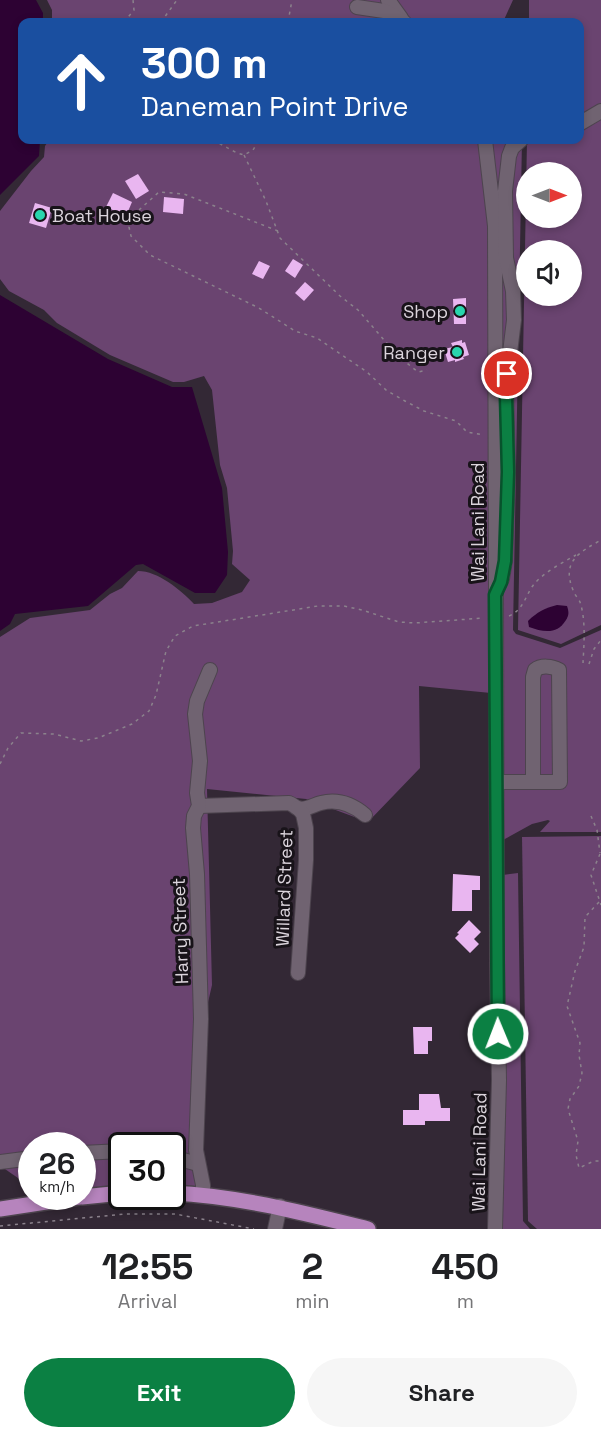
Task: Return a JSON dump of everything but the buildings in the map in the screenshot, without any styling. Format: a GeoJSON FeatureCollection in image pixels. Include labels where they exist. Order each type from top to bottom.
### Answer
{"type":"FeatureCollection","features":[{"type":"Feature","properties":{"kind":"main road"},"geometry":{"type":"LineString","coordinates":[[186,1193],[279,1206],[368,1229]]}},
{"type":"Feature","properties":{"kind":"main road"},"geometry":{"type":"LineString","coordinates":[[0,1209],[18,1206]]}},
{"type":"Feature","properties":{"kind":"street"},"geometry":{"type":"LineString","coordinates":[[388,0],[401,18]]}},
{"type":"Feature","properties":{"kind":"street"},"geometry":{"type":"LineString","coordinates":[[357,7],[384,11],[397,18]]}},
{"type":"Feature","properties":{"kind":"street"},"geometry":{"type":"LineString","coordinates":[[584,121],[601,111]]}},
{"type":"Feature","properties":{"kind":"street","name":"Wai Lani Road"},"geometry":{"type":"LineString","coordinates":[[485,144],[495,226],[495,618],[499,1080],[495,1229]]}},
{"type":"Feature","properties":{"kind":"street"},"geometry":{"type":"LineString","coordinates":[[495,595],[501,582],[505,561],[508,472],[506,385],[514,320],[513,291],[505,248],[506,183],[508,156],[516,144]]}},
{"type":"Feature","properties":{"kind":"street"},"geometry":{"type":"LineString","coordinates":[[497,782],[533,782],[560,782],[559,670],[554,667],[539,667],[535,670],[533,677],[533,782]]}},
{"type":"Feature","properties":{"kind":"street","name":"Harry Street"},"geometry":{"type":"LineString","coordinates":[[203,1194],[196,1141],[201,1019],[197,874],[193,828],[194,816],[199,806],[197,793],[201,750],[195,714],[197,701],[210,670]]}},
{"type":"Feature","properties":{"kind":"street"},"geometry":{"type":"LineString","coordinates":[[199,806],[289,803],[303,808],[321,803],[339,802],[351,804],[365,815]]}},
{"type":"Feature","properties":{"kind":"street","name":"Willard Street"},"geometry":{"type":"LineString","coordinates":[[298,808],[303,814],[306,828],[298,973]]}},
{"type":"Feature","properties":{"kind":"street"},"geometry":{"type":"LineString","coordinates":[[0,1162],[18,1160]]}},
{"type":"Feature","properties":{"kind":"street"},"geometry":{"type":"LineString","coordinates":[[186,1161],[198,1164]]}},
{"type":"Feature","properties":{"kind":"street"},"geometry":{"type":"LineString","coordinates":[[275,1229],[279,1206]]}},
{"type":"Feature","properties":{"kind":"path"},"geometry":{"type":"LineString","coordinates":[[127,18],[134,10],[133,0]]}},
{"type":"Feature","properties":{"kind":"path"},"geometry":{"type":"LineString","coordinates":[[164,18],[177,0]]}},
{"type":"Feature","properties":{"kind":"path"},"geometry":{"type":"LineString","coordinates":[[289,18],[292,0]]}},
{"type":"Feature","properties":{"kind":"path"},"geometry":{"type":"LineString","coordinates":[[220,144],[244,155],[253,150],[257,144]]}},
{"type":"Feature","properties":{"kind":"path"},"geometry":{"type":"LineString","coordinates":[[244,155],[280,238],[340,296],[358,310],[405,362],[418,372],[427,370]]}},
{"type":"Feature","properties":{"kind":"path"},"geometry":{"type":"LineString","coordinates":[[278,231],[184,194],[159,192],[140,209],[129,227],[131,236],[150,255],[259,308],[295,331],[317,338],[367,372],[386,390],[405,401],[424,411],[456,421],[467,432],[476,435],[495,435]]}},
{"type":"Feature","properties":{"kind":"path"},"geometry":{"type":"LineString","coordinates":[[0,764],[8,748],[21,733],[54,734],[81,741],[98,738],[132,724],[149,711],[153,703],[166,651],[175,636],[194,626],[318,606],[344,606],[399,622],[415,623],[507,617],[516,614],[534,584],[546,573],[601,540]]}},
{"type":"Feature","properties":{"kind":"path"},"geometry":{"type":"LineString","coordinates":[[576,555],[570,566],[570,578],[582,613],[583,663]]}},
{"type":"Feature","properties":{"kind":"path"},"geometry":{"type":"LineString","coordinates":[[589,664],[601,640]]}},
{"type":"Feature","properties":{"kind":"path"},"geometry":{"type":"LineString","coordinates":[[591,816],[597,830],[601,854],[591,875],[598,902],[601,905]]}},
{"type":"Feature","properties":{"kind":"path"},"geometry":{"type":"LineString","coordinates":[[598,902],[585,918],[584,947],[575,971],[567,1006],[580,1043],[582,1073],[579,1086],[570,1099],[568,1109],[578,1141],[576,1155],[579,1168],[594,1161],[601,1161]]}},
{"type":"Feature","properties":{"kind":"path"},"geometry":{"type":"LineString","coordinates":[[0,1226],[125,1214],[175,1214],[254,1229]]}},
{"type":"Feature","properties":{"kind":"shaded area"},"geometry":{"type":"Polygon","coordinates":[[[0,0],[36,0],[43,13],[43,18],[18,18],[18,144],[40,144],[39,156],[0,195],[0,0]]]}},
{"type":"Feature","properties":{"kind":"shaded area"},"geometry":{"type":"Polygon","coordinates":[[[47,0],[513,0],[505,18],[405,18],[387,7],[353,1],[351,11],[386,18],[52,18],[52,10],[47,0]]]}},
{"type":"Feature","properties":{"kind":"shaded area"},"geometry":{"type":"Polygon","coordinates":[[[529,0],[601,0],[601,625],[561,644],[518,630],[524,306],[582,306],[582,240],[525,240],[525,228],[582,228],[582,162],[526,162],[527,144],[584,144],[584,18],[529,18],[529,0]]]}},
{"type":"Feature","properties":{"kind":"shaded area"},"geometry":{"type":"Polygon","coordinates":[[[46,144],[480,144],[489,226],[491,693],[419,686],[420,768],[368,822],[306,799],[207,789],[212,985],[204,1020],[191,1156],[186,1155],[186,1132],[108,1132],[108,1147],[96,1148],[96,1132],[18,1132],[18,1155],[0,1157],[0,637],[30,618],[90,610],[110,594],[122,588],[138,571],[161,578],[176,587],[194,604],[212,603],[242,592],[250,580],[232,564],[233,551],[227,488],[220,465],[212,390],[204,376],[184,382],[173,382],[110,355],[57,323],[44,310],[9,291],[0,279],[0,211],[44,157],[46,144]]]}},
{"type":"Feature","properties":{"kind":"shaded area"},"geometry":{"type":"Polygon","coordinates":[[[491,144],[522,144],[522,162],[516,162],[516,228],[520,228],[520,240],[516,240],[516,306],[519,306],[513,630],[516,634],[560,648],[601,630],[601,832],[540,832],[550,821],[548,820],[532,824],[503,840],[504,694],[491,144]]]}},
{"type":"Feature","properties":{"kind":"shaded area"},"geometry":{"type":"Polygon","coordinates":[[[0,295],[108,359],[172,387],[192,387],[222,488],[228,552],[227,575],[215,593],[195,593],[143,564],[136,565],[88,606],[15,614],[10,624],[0,631],[0,295]]]}},
{"type":"Feature","properties":{"kind":"shaded area"},"geometry":{"type":"Polygon","coordinates":[[[557,605],[567,606],[568,615],[562,625],[549,631],[529,627],[528,621],[535,615],[557,605]]]}},
{"type":"Feature","properties":{"kind":"shaded area"},"geometry":{"type":"Polygon","coordinates":[[[601,836],[601,1229],[537,1229],[528,1221],[522,837],[601,836]]]}},
{"type":"Feature","properties":{"kind":"shaded area"},"geometry":{"type":"Polygon","coordinates":[[[518,873],[523,1221],[530,1229],[501,1229],[503,875],[518,873]]]}},
{"type":"Feature","properties":{"kind":"shaded area"},"geometry":{"type":"Polygon","coordinates":[[[96,1157],[108,1157],[108,1189],[96,1191],[96,1157]]]}},
{"type":"Feature","properties":{"kind":"shaded area"},"geometry":{"type":"Polygon","coordinates":[[[18,1165],[18,1178],[2,1167],[18,1165]]]}},
{"type":"Feature","properties":{"kind":"shaded area"},"geometry":{"type":"Polygon","coordinates":[[[186,1165],[193,1167],[197,1189],[186,1189],[186,1165]]]}},
{"type":"Feature","properties":{"kind":"place","name":"Boat House"},"geometry":{"type":"Point","coordinates":[40,215]}},
{"type":"Feature","properties":{"kind":"place","name":"Shop"},"geometry":{"type":"Point","coordinates":[460,311]}},
{"type":"Feature","properties":{"kind":"place","name":"Ranger"},"geometry":{"type":"Point","coordinates":[457,352]}},
{"type":"Feature","properties":{"kind":"route"},"geometry":{"type":"LineString","coordinates":[[498,1034],[495,595],[501,582],[505,561],[508,472],[507,374]]}}]}
